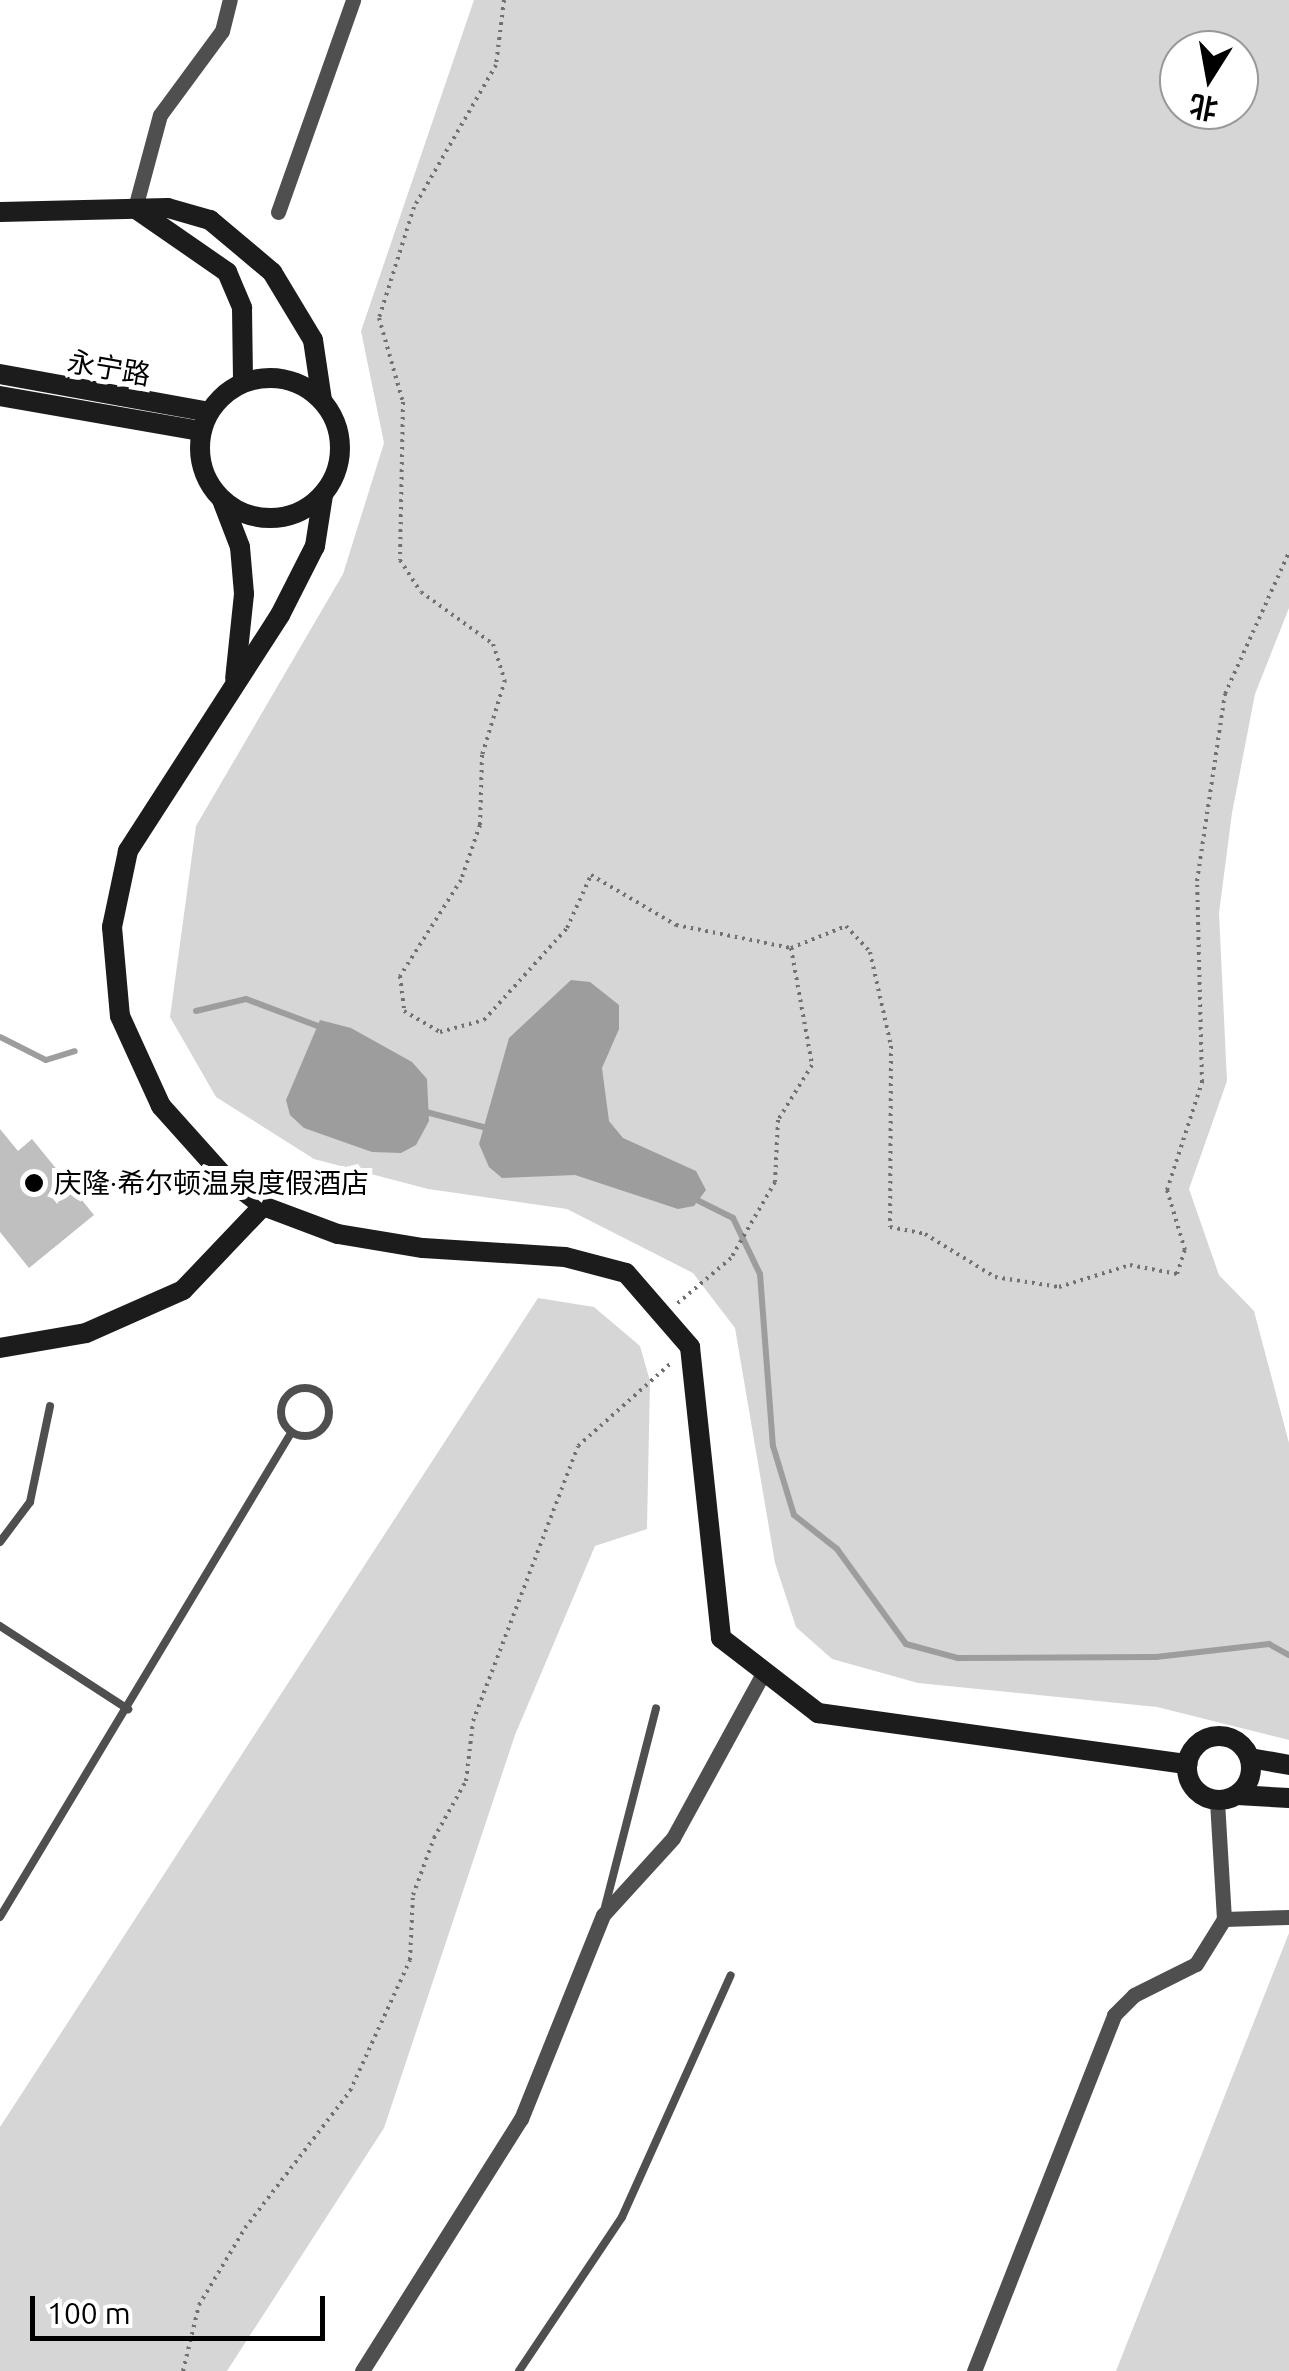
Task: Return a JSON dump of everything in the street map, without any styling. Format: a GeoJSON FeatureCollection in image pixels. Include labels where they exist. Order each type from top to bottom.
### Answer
{"type":"FeatureCollection","features":[{"type":"Feature","properties":{"kind":"street"},"geometry":{"type":"LineString","coordinates":[[135,208],[160,114],[222,31],[230,0]]}},
{"type":"Feature","properties":{"kind":"street"},"geometry":{"type":"LineString","coordinates":[[278,212],[353,0]]}},
{"type":"Feature","properties":{"kind":"street"},"geometry":{"type":"LineString","coordinates":[[135,208],[227,272],[242,308],[243,382]]}},
{"type":"Feature","properties":{"kind":"street"},"geometry":{"type":"LineString","coordinates":[[0,212],[168,208],[210,220],[272,272],[313,340],[322,400],[340,437],[338,467],[323,494],[315,546],[280,616],[234,681],[128,851],[112,927],[120,1016],[160,1106],[223,1175],[262,1206],[338,1234],[423,1248],[566,1257],[626,1272],[690,1347],[721,1638],[818,1713],[1187,1764]]}},
{"type":"Feature","properties":{"kind":"street","name":"永宁路"},"geometry":{"type":"LineString","coordinates":[[0,374],[205,421]]}},
{"type":"Feature","properties":{"kind":"street"},"geometry":{"type":"LineString","coordinates":[[234,681],[244,594],[240,547],[222,500],[202,468],[205,421],[243,382],[285,378],[322,400]]}},
{"type":"Feature","properties":{"kind":"street","name":"永宁路"},"geometry":{"type":"LineString","coordinates":[[0,396],[205,421]]}},
{"type":"Feature","properties":{"kind":"street"},"geometry":{"type":"LineString","coordinates":[[222,500],[263,518],[285,517],[323,494]]}},
{"type":"Feature","properties":{"kind":"street"},"geometry":{"type":"LineString","coordinates":[[0,1348],[86,1333],[182,1290],[262,1206]]}},
{"type":"Feature","properties":{"kind":"street"},"geometry":{"type":"LineString","coordinates":[[362,2371],[521,2119],[603,1915],[672,1838],[764,1672]]}},
{"type":"Feature","properties":{"kind":"street"},"geometry":{"type":"LineString","coordinates":[[974,2371],[1114,2015],[1134,1994],[1196,1964],[1224,1919],[1227,1798],[1250,1779],[1250,1758],[1237,1741],[1216,1736],[1197,1745],[1187,1764],[1191,1784],[1227,1798],[1289,1798]]}},
{"type":"Feature","properties":{"kind":"street"},"geometry":{"type":"LineString","coordinates":[[1250,1758],[1289,1765]]}},
{"type":"Feature","properties":{"kind":"street"},"geometry":{"type":"LineString","coordinates":[[1224,1919],[1289,1917]]}},
{"type":"Feature","properties":{"kind":"lane"},"geometry":{"type":"LineString","coordinates":[[298,1388],[321,1394],[329,1408],[322,1430],[307,1436],[291,1433],[280,1412],[285,1397],[298,1388]]}},
{"type":"Feature","properties":{"kind":"lane"},"geometry":{"type":"LineString","coordinates":[[0,1542],[30,1502],[50,1406]]}},
{"type":"Feature","properties":{"kind":"lane"},"geometry":{"type":"LineString","coordinates":[[0,1917],[291,1433]]}},
{"type":"Feature","properties":{"kind":"lane"},"geometry":{"type":"LineString","coordinates":[[0,1626],[128,1709]]}},
{"type":"Feature","properties":{"kind":"lane"},"geometry":{"type":"LineString","coordinates":[[603,1915],[656,1708]]}},
{"type":"Feature","properties":{"kind":"lane"},"geometry":{"type":"LineString","coordinates":[[518,2371],[622,2217],[732,1975]]}},
{"type":"Feature","properties":{"kind":"path"},"geometry":{"type":"LineString","coordinates":[[504,0],[496,65],[414,206],[379,318],[403,402],[400,560],[421,592],[493,644],[505,680],[482,755],[480,826],[461,880],[400,976],[404,1011],[440,1032],[484,1020],[567,928],[591,875],[676,925],[790,948],[846,926],[870,952],[890,1046],[890,1228],[925,1234],[995,1277],[1059,1286],[1130,1265],[1177,1274],[1185,1250],[1166,1190],[1202,1082],[1197,881],[1225,694],[1289,552]]}},
{"type":"Feature","properties":{"kind":"path"},"geometry":{"type":"LineString","coordinates":[[663,1316],[735,1250],[775,1182],[778,1120],[812,1065],[790,948]]}},
{"type":"Feature","properties":{"kind":"path"},"geometry":{"type":"LineString","coordinates":[[183,2371],[199,2305],[244,2228],[350,2091],[410,1960],[413,1895],[466,1781],[474,1721],[578,1446],[690,1347]]}},
{"type":"Feature","properties":{"kind":"shaded area"},"geometry":{"type":"Polygon","coordinates":[[[474,0],[1289,0],[1289,608],[1255,694],[1232,813],[1219,913],[1227,1081],[1189,1189],[1219,1275],[1254,1311],[1289,1443],[1289,1740],[1157,1707],[918,1683],[832,1659],[796,1627],[775,1563],[735,1328],[693,1273],[567,1209],[428,1189],[314,1159],[216,1097],[170,1017],[196,826],[343,574],[384,443],[361,331],[474,0]]]}},
{"type":"Feature","properties":{"kind":"shaded area"},"geometry":{"type":"Polygon","coordinates":[[[571,980],[590,982],[619,1005],[619,1029],[602,1068],[609,1121],[623,1138],[696,1171],[706,1190],[694,1206],[678,1209],[575,1175],[502,1178],[489,1167],[479,1144],[509,1038],[571,980]]]}},
{"type":"Feature","properties":{"kind":"shaded area"},"geometry":{"type":"Polygon","coordinates":[[[320,1020],[351,1028],[412,1062],[427,1079],[429,1121],[416,1145],[401,1153],[372,1152],[304,1128],[290,1115],[286,1100],[320,1020]]]}},
{"type":"Feature","properties":{"kind":"shaded area"},"geometry":{"type":"Polygon","coordinates":[[[538,1298],[594,1307],[640,1346],[650,1381],[647,1529],[595,1546],[515,1735],[384,2128],[227,2371],[0,2371],[0,2127],[538,1298]]]}},
{"type":"Feature","properties":{"kind":"shaded area"},"geometry":{"type":"Polygon","coordinates":[[[1289,1933],[1289,2371],[1116,2371],[1289,1933]]]}},
{"type":"Feature","properties":{"kind":"building","name":"庆隆·希尔顿温泉度假酒店"},"geometry":{"type":"Polygon","coordinates":[[[0,1129],[18,1151],[32,1139],[94,1215],[29,1268],[0,1232],[0,1129]]]}},
{"type":"Feature","properties":{"kind":"waterway"},"geometry":{"type":"LineString","coordinates":[[196,1011],[246,999],[323,1028]]}},
{"type":"Feature","properties":{"kind":"waterway"},"geometry":{"type":"LineString","coordinates":[[0,1037],[46,1060],[75,1051]]}},
{"type":"Feature","properties":{"kind":"waterway"},"geometry":{"type":"LineString","coordinates":[[426,1112],[491,1129]]}},
{"type":"Feature","properties":{"kind":"waterway"},"geometry":{"type":"LineString","coordinates":[[691,1197],[733,1218],[760,1274],[773,1446],[794,1515],[837,1549],[906,1644],[958,1658],[1156,1657],[1269,1644],[1289,1655]]}},
{"type":"Feature","properties":{"kind":"place","name":"庆隆·希尔顿温泉度假酒店"},"geometry":{"type":"Point","coordinates":[34,1183]}}]}
